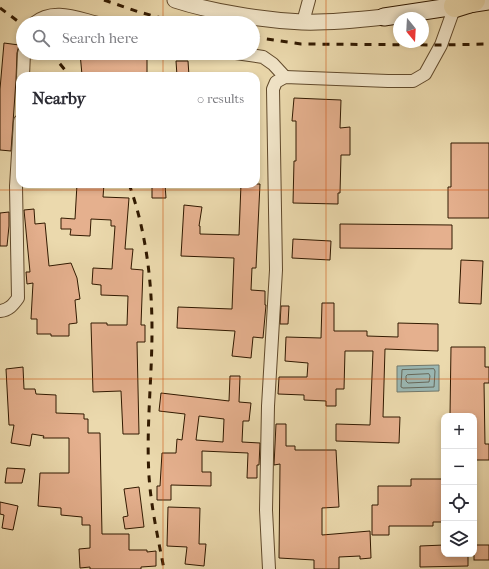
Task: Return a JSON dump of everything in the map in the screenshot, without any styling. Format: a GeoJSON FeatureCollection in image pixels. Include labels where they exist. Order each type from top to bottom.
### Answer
{"type":"FeatureCollection","features":[{"type":"Feature","properties":{"kind":"main road"},"geometry":{"type":"LineString","coordinates":[[384,17],[418,13],[465,3],[489,1]]}},
{"type":"Feature","properties":{"kind":"street"},"geometry":{"type":"LineString","coordinates":[[175,0],[221,12],[254,16]]}},
{"type":"Feature","properties":{"kind":"street"},"geometry":{"type":"LineString","coordinates":[[303,22],[309,0]]}},
{"type":"Feature","properties":{"kind":"street"},"geometry":{"type":"LineString","coordinates":[[269,569],[266,510],[268,428],[276,270],[273,89],[276,82],[285,77],[413,81],[425,74],[465,3]]}},
{"type":"Feature","properties":{"kind":"street"},"geometry":{"type":"LineString","coordinates":[[47,16],[63,14],[71,16]]}},
{"type":"Feature","properties":{"kind":"street"},"geometry":{"type":"LineString","coordinates":[[260,17],[303,22],[384,17]]}},
{"type":"Feature","properties":{"kind":"street"},"geometry":{"type":"LineString","coordinates":[[260,56],[264,57],[273,64],[285,77]]}},
{"type":"Feature","properties":{"kind":"street"},"geometry":{"type":"LineString","coordinates":[[23,72],[24,60]]}},
{"type":"Feature","properties":{"kind":"street"},"geometry":{"type":"LineString","coordinates":[[0,311],[12,306],[18,298],[16,188]]}},
{"type":"Feature","properties":{"kind":"water"},"geometry":{"type":"Polygon","coordinates":[[[439,365],[439,391],[397,392],[397,366],[439,365]]]}},
{"type":"Feature","properties":{"kind":"building"},"geometry":{"type":"Polygon","coordinates":[[[4,43],[16,45],[16,80],[11,151],[0,150],[0,89],[4,43]]]}},
{"type":"Feature","properties":{"kind":"building"},"geometry":{"type":"Polygon","coordinates":[[[81,60],[147,60],[147,72],[82,72],[81,60]]]}},
{"type":"Feature","properties":{"kind":"building"},"geometry":{"type":"Polygon","coordinates":[[[176,61],[188,61],[189,72],[177,72],[176,61]]]}},
{"type":"Feature","properties":{"kind":"building"},"geometry":{"type":"Polygon","coordinates":[[[294,98],[341,100],[340,128],[350,127],[350,155],[341,155],[340,193],[338,193],[338,204],[293,203],[294,161],[296,161],[296,121],[292,121],[294,98]]]}},
{"type":"Feature","properties":{"kind":"building"},"geometry":{"type":"Polygon","coordinates":[[[451,143],[489,143],[489,218],[448,218],[448,187],[451,187],[451,143]]]}},
{"type":"Feature","properties":{"kind":"building"},"geometry":{"type":"Polygon","coordinates":[[[77,188],[104,188],[103,197],[129,198],[125,249],[133,249],[131,269],[143,270],[141,325],[145,325],[145,342],[137,342],[139,434],[123,434],[121,391],[93,392],[91,323],[127,325],[128,296],[101,295],[101,285],[92,284],[93,268],[112,269],[115,226],[111,226],[111,220],[91,219],[90,236],[70,235],[71,229],[61,229],[61,218],[75,219],[77,188]]]}},
{"type":"Feature","properties":{"kind":"building"},"geometry":{"type":"Polygon","coordinates":[[[152,188],[165,188],[166,198],[152,198],[152,188]]]}},
{"type":"Feature","properties":{"kind":"building"},"geometry":{"type":"Polygon","coordinates":[[[241,188],[260,188],[256,268],[252,268],[251,290],[265,291],[266,305],[263,338],[253,337],[251,358],[232,356],[235,331],[177,328],[178,307],[232,309],[234,258],[181,256],[184,205],[202,207],[199,226],[200,234],[239,235],[241,188]]]}},
{"type":"Feature","properties":{"kind":"building"},"geometry":{"type":"Polygon","coordinates":[[[34,209],[35,224],[45,223],[49,266],[71,263],[77,278],[80,299],[75,300],[77,323],[69,324],[69,336],[37,334],[37,319],[31,319],[33,283],[27,284],[26,272],[30,272],[24,210],[34,209]]]}},
{"type":"Feature","properties":{"kind":"building"},"geometry":{"type":"Polygon","coordinates":[[[9,212],[7,246],[0,246],[0,213],[9,212]]]}},
{"type":"Feature","properties":{"kind":"building"},"geometry":{"type":"Polygon","coordinates":[[[340,224],[452,225],[452,249],[340,248],[340,224]]]}},
{"type":"Feature","properties":{"kind":"building"},"geometry":{"type":"Polygon","coordinates":[[[293,239],[331,241],[330,260],[292,258],[293,239]]]}},
{"type":"Feature","properties":{"kind":"building"},"geometry":{"type":"Polygon","coordinates":[[[461,260],[483,261],[481,304],[459,303],[461,260]]]}},
{"type":"Feature","properties":{"kind":"building"},"geometry":{"type":"Polygon","coordinates":[[[322,303],[334,303],[334,331],[367,331],[367,336],[398,337],[398,323],[438,324],[438,351],[385,349],[383,417],[400,417],[399,443],[336,441],[336,424],[370,425],[373,351],[345,351],[344,389],[336,389],[336,406],[326,406],[326,401],[304,400],[304,395],[278,394],[279,377],[307,377],[308,363],[285,361],[286,337],[321,338],[322,303]]]}},
{"type":"Feature","properties":{"kind":"building"},"geometry":{"type":"Polygon","coordinates":[[[281,306],[289,306],[288,324],[280,324],[281,306]]]}},
{"type":"Feature","properties":{"kind":"building"},"geometry":{"type":"Polygon","coordinates":[[[451,347],[485,347],[485,367],[489,367],[489,383],[484,383],[485,444],[489,444],[489,460],[477,460],[477,413],[450,413],[451,347]]]}},
{"type":"Feature","properties":{"kind":"building"},"geometry":{"type":"Polygon","coordinates":[[[23,367],[24,389],[35,389],[36,394],[56,395],[56,413],[84,414],[84,419],[88,419],[88,433],[100,433],[102,534],[129,534],[129,550],[147,550],[147,552],[156,551],[156,566],[141,567],[141,569],[80,568],[79,549],[90,548],[90,525],[82,525],[82,517],[61,515],[61,508],[38,506],[40,473],[69,473],[69,438],[43,438],[44,436],[32,434],[30,446],[11,443],[14,425],[9,425],[6,369],[23,367]]]}},
{"type":"Feature","properties":{"kind":"building"},"geometry":{"type":"Polygon","coordinates":[[[230,376],[240,376],[239,402],[251,403],[249,421],[243,421],[242,442],[260,443],[257,478],[247,478],[248,453],[202,451],[202,472],[211,472],[211,486],[171,485],[171,500],[157,500],[157,486],[160,486],[162,453],[176,453],[177,439],[182,440],[185,414],[159,411],[161,393],[229,401],[230,376]],[[199,416],[196,440],[223,442],[224,419],[199,416]]]}},
{"type":"Feature","properties":{"kind":"building"},"geometry":{"type":"Polygon","coordinates":[[[276,424],[286,424],[286,446],[295,446],[295,450],[336,450],[339,507],[322,508],[322,535],[370,531],[371,558],[360,559],[360,556],[339,557],[339,569],[314,569],[314,560],[279,558],[280,464],[274,465],[276,424]]]}},
{"type":"Feature","properties":{"kind":"building"},"geometry":{"type":"Polygon","coordinates":[[[7,468],[25,469],[22,483],[5,483],[7,468]]]}},
{"type":"Feature","properties":{"kind":"building"},"geometry":{"type":"Polygon","coordinates":[[[411,479],[441,479],[441,522],[433,522],[433,526],[389,526],[389,535],[372,535],[372,505],[378,505],[378,486],[411,486],[411,479]]]}},
{"type":"Feature","properties":{"kind":"building"},"geometry":{"type":"Polygon","coordinates":[[[139,487],[144,527],[125,529],[123,517],[128,516],[124,489],[139,487]]]}},
{"type":"Feature","properties":{"kind":"building"},"geometry":{"type":"Polygon","coordinates":[[[0,502],[18,506],[13,530],[2,528],[4,515],[0,514],[0,502]]]}},
{"type":"Feature","properties":{"kind":"building"},"geometry":{"type":"Polygon","coordinates":[[[168,507],[200,508],[199,544],[206,544],[204,566],[185,564],[187,547],[167,546],[168,507]]]}},
{"type":"Feature","properties":{"kind":"building"},"geometry":{"type":"Polygon","coordinates":[[[441,545],[441,557],[468,557],[468,566],[420,567],[420,546],[441,545]]]}},
{"type":"Feature","properties":{"kind":"building"},"geometry":{"type":"Polygon","coordinates":[[[477,545],[489,545],[489,560],[474,560],[474,557],[477,557],[477,545]]]}},
{"type":"Feature","properties":{"kind":"railway"},"geometry":{"type":"LineString","coordinates":[[104,0],[154,16]]}},
{"type":"Feature","properties":{"kind":"railway"},"geometry":{"type":"LineString","coordinates":[[0,8],[16,20]]}},
{"type":"Feature","properties":{"kind":"railway"},"geometry":{"type":"LineString","coordinates":[[260,38],[301,44],[489,44]]}},
{"type":"Feature","properties":{"kind":"railway"},"geometry":{"type":"LineString","coordinates":[[57,60],[67,72]]}},
{"type":"Feature","properties":{"kind":"railway"},"geometry":{"type":"LineString","coordinates":[[130,188],[144,238],[151,293],[152,348],[148,458],[153,511],[164,569]]}}]}
